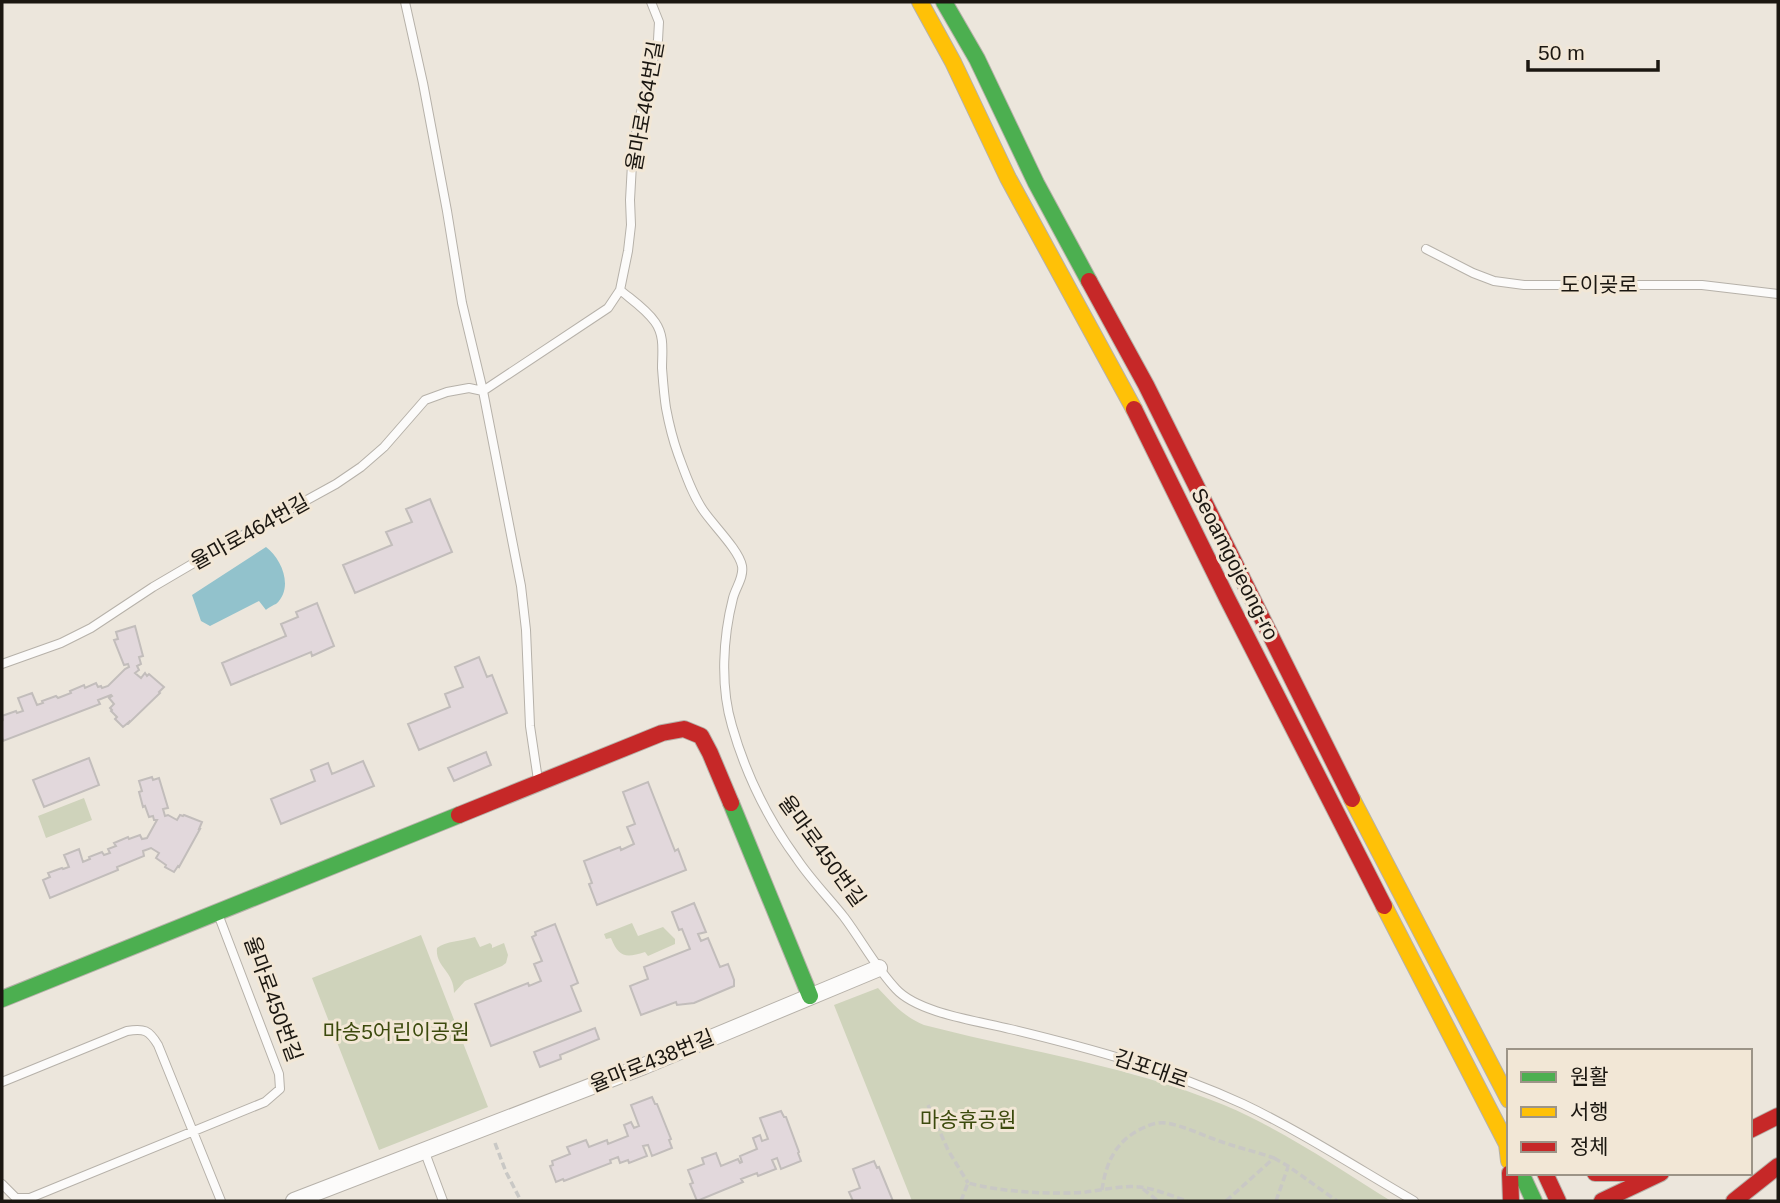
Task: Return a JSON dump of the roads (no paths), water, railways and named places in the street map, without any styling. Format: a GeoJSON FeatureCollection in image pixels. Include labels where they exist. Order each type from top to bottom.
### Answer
{"type":"FeatureCollection","features":[{"type":"Feature","properties":{"kind":"main road","name":"Seoamgojeong-ro"},"geometry":{"type":"LineString","coordinates":[[920,2],[953,62],[1008,178],[1126,393],[1507,1149]]}},
{"type":"Feature","properties":{"kind":"main road","name":"Seoamgojeong-ro"},"geometry":{"type":"LineString","coordinates":[[944,2],[977,60],[1036,183],[1146,385],[1382,859],[1507,1096]]}},
{"type":"Feature","properties":{"kind":"main road"},"geometry":{"type":"LineString","coordinates":[[2,999],[662,733],[684,729],[701,736],[710,753],[810,996]]}},
{"type":"Feature","properties":{"kind":"main road"},"geometry":{"type":"LineString","coordinates":[[1752,1129],[1778,1116]]}},
{"type":"Feature","properties":{"kind":"main road"},"geometry":{"type":"LineString","coordinates":[[1734,1201],[1778,1166]]}},
{"type":"Feature","properties":{"kind":"main road"},"geometry":{"type":"LineString","coordinates":[[1510,1175],[1511,1201]]}},
{"type":"Feature","properties":{"kind":"main road"},"geometry":{"type":"LineString","coordinates":[[1522,1175],[1534,1201]]}},
{"type":"Feature","properties":{"kind":"main road"},"geometry":{"type":"LineString","coordinates":[[1546,1175],[1558,1201]]}},
{"type":"Feature","properties":{"kind":"main road"},"geometry":{"type":"LineString","coordinates":[[1602,1201],[1657,1175]]}},
{"type":"Feature","properties":{"kind":"street","name":"율마로438번길"},"geometry":{"type":"LineString","coordinates":[[294,1201],[644,1066],[879,968]]}},
{"type":"Feature","properties":{"kind":"lane"},"geometry":{"type":"LineString","coordinates":[[405,2],[423,83],[462,303],[483,391],[522,597],[530,726],[538,783]]}},
{"type":"Feature","properties":{"kind":"lane","name":"율마로464번길"},"geometry":{"type":"LineString","coordinates":[[620,290],[631,225],[633,146],[658,40],[659,22],[651,2]]}},
{"type":"Feature","properties":{"kind":"lane","name":"도이곶로"},"geometry":{"type":"LineString","coordinates":[[1426,249],[1494,281],[1524,285],[1702,285],[1778,294]]}},
{"type":"Feature","properties":{"kind":"lane"},"geometry":{"type":"LineString","coordinates":[[483,391],[608,308],[620,290]]}},
{"type":"Feature","properties":{"kind":"lane","name":"율마로450번길"},"geometry":{"type":"LineString","coordinates":[[620,290],[642,307],[660,331],[666,409],[678,454],[702,508],[742,564],[742,577],[734,597],[726,644],[724,686],[730,720],[745,768],[772,823],[879,968]]}},
{"type":"Feature","properties":{"kind":"lane","name":"율마로464번길"},"geometry":{"type":"LineString","coordinates":[[2,664],[90,628],[206,556],[335,484],[361,467],[384,447],[425,400],[469,388],[483,391]]}},
{"type":"Feature","properties":{"kind":"lane","name":"율마로450번길"},"geometry":{"type":"LineString","coordinates":[[2,1184],[16,1198],[30,1198],[265,1102],[280,1089],[279,1074],[218,914]]}},
{"type":"Feature","properties":{"kind":"lane","name":"김포대로"},"geometry":{"type":"LineString","coordinates":[[879,968],[898,991],[925,1007],[1112,1056],[1241,1103],[1281,1123],[1414,1201]]}},
{"type":"Feature","properties":{"kind":"lane"},"geometry":{"type":"LineString","coordinates":[[2,1082],[140,1028],[151,1034],[158,1045],[221,1201]]}},
{"type":"Feature","properties":{"kind":"lane"},"geometry":{"type":"LineString","coordinates":[[424,1150],[443,1201]]}},
{"type":"Feature","properties":{"kind":"water"},"geometry":{"type":"Polygon","coordinates":[[[266,547],[277,559],[284,574],[284,590],[276,604],[266,610],[259,601],[210,626],[201,621],[192,595],[266,547]]]}},
{"type":"Feature","properties":{"kind":"park label","name":"마송5어린이공원"},"geometry":{"type":"Point","coordinates":[396,1032]}},
{"type":"Feature","properties":{"kind":"park label","name":"마송휴공원"},"geometry":{"type":"Point","coordinates":[968,1120]}}]}
